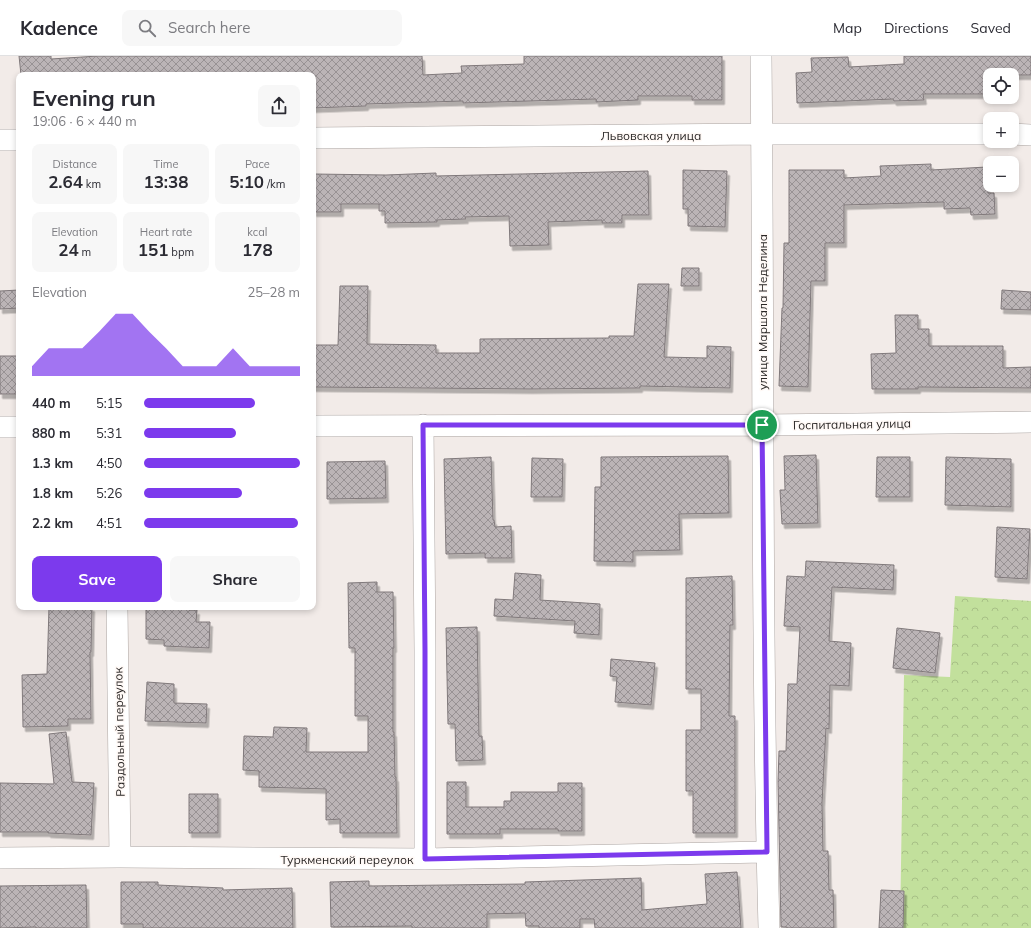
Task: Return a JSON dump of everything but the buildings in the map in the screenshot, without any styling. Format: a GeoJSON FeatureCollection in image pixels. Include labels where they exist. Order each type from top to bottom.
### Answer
{"type":"FeatureCollection","features":[{"type":"Feature","properties":{"kind":"street","name":"улица Маршала Неделина"},"geometry":{"type":"LineString","coordinates":[[761,56],[762,425],[767,852],[770,928]]}},
{"type":"Feature","properties":{"kind":"street","name":"Львовская улица"},"geometry":{"type":"LineString","coordinates":[[316,138],[762,134],[983,134]]}},
{"type":"Feature","properties":{"kind":"street"},"geometry":{"type":"LineString","coordinates":[[1019,134],[1031,134]]}},
{"type":"Feature","properties":{"kind":"street"},"geometry":{"type":"LineString","coordinates":[[0,140],[16,140]]}},
{"type":"Feature","properties":{"kind":"street","name":"Госпитальная улица"},"geometry":{"type":"LineString","coordinates":[[316,426],[762,425],[1031,422]]}},
{"type":"Feature","properties":{"kind":"street"},"geometry":{"type":"LineString","coordinates":[[423,425],[425,859]]}},
{"type":"Feature","properties":{"kind":"street"},"geometry":{"type":"LineString","coordinates":[[0,427],[16,427]]}},
{"type":"Feature","properties":{"kind":"street","name":"Раздольный переулок"},"geometry":{"type":"LineString","coordinates":[[118,610],[120,857]]}},
{"type":"Feature","properties":{"kind":"street","name":"Туркменский переулок"},"geometry":{"type":"LineString","coordinates":[[0,858],[120,857],[425,859],[767,852]]}},
{"type":"Feature","properties":{"kind":"green space"},"geometry":{"type":"Polygon","coordinates":[[[955,596],[1031,601],[1031,928],[900,928],[904,675],[950,677],[955,596]]]}},
{"type":"Feature","properties":{"kind":"route"},"geometry":{"type":"LineString","coordinates":[[423,425],[762,425],[767,852],[425,859],[423,425]]}}]}
